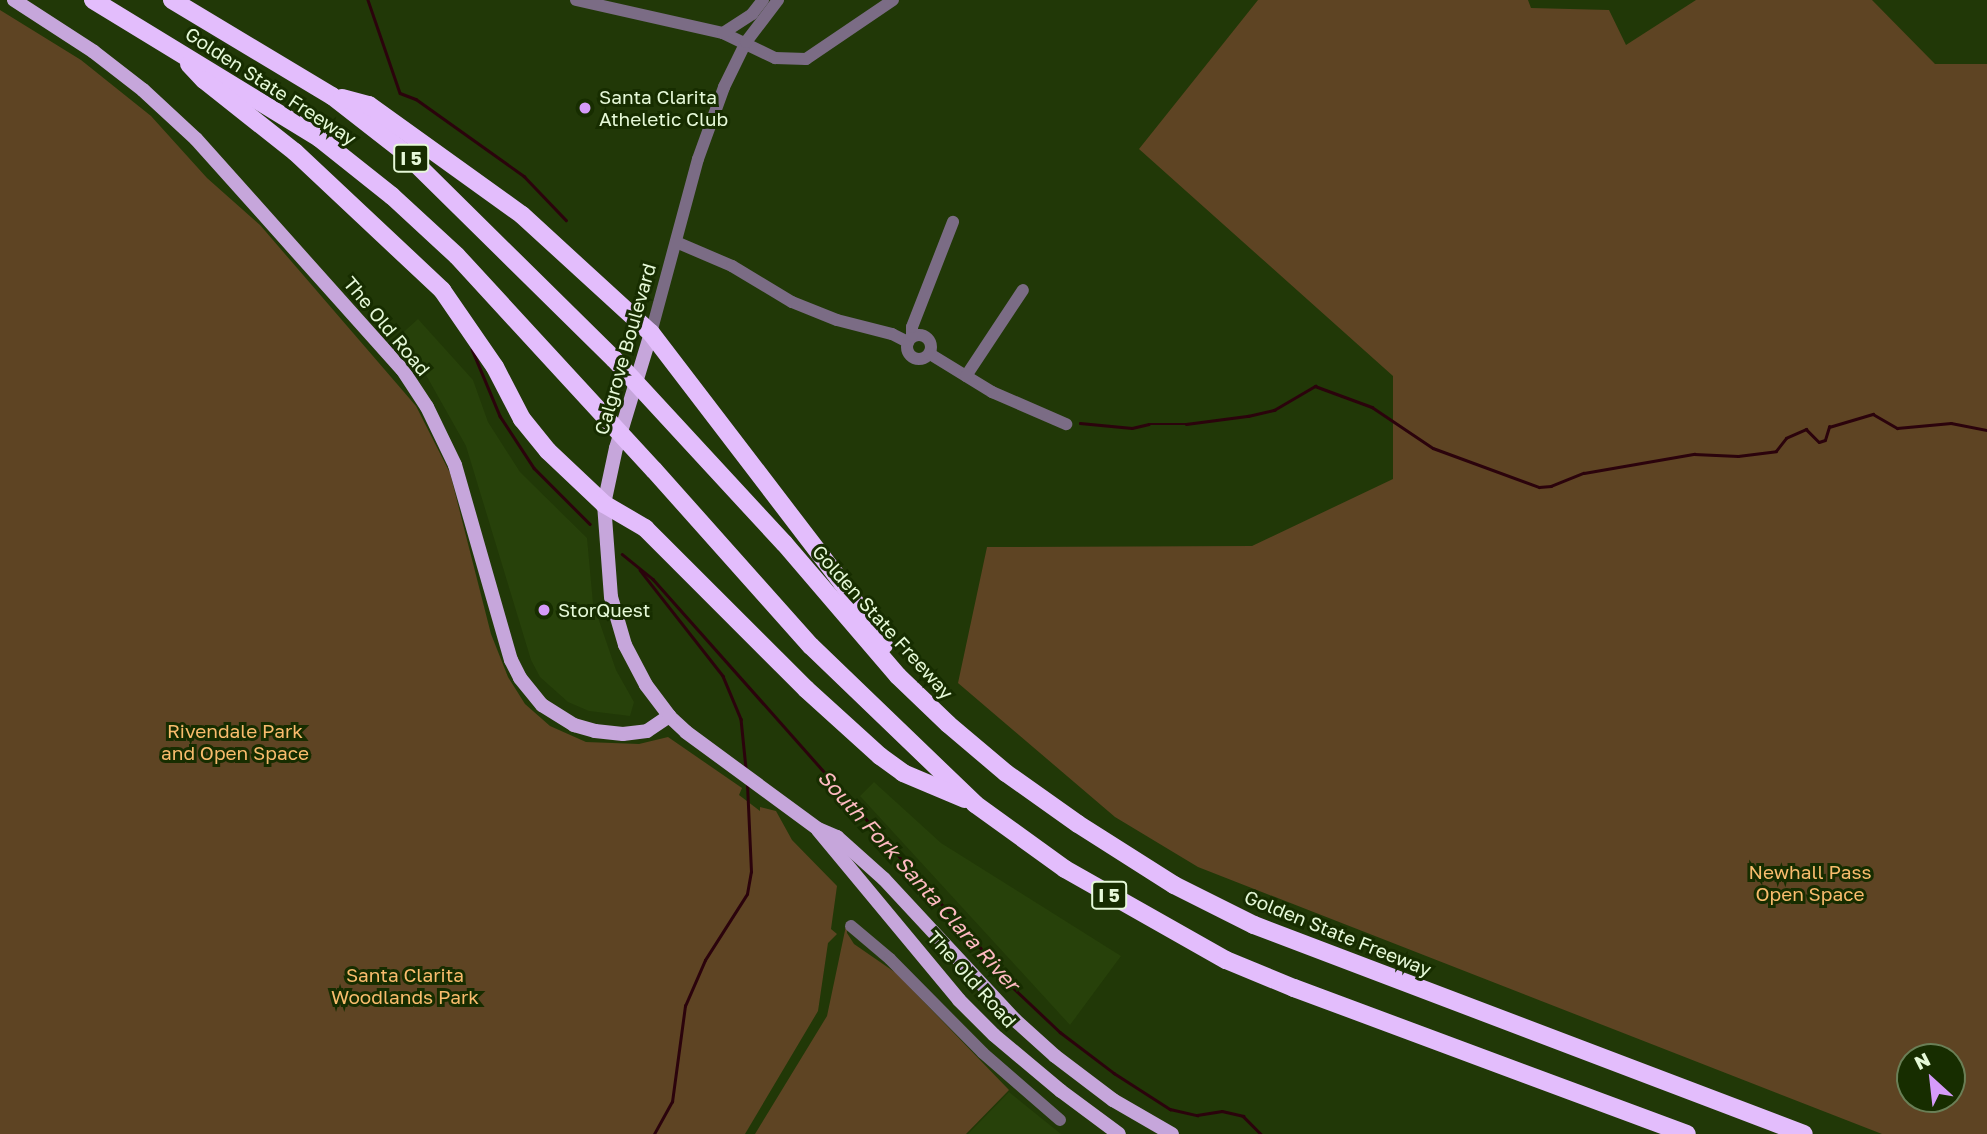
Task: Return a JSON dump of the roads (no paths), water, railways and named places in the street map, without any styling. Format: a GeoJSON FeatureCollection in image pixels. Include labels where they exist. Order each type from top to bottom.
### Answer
{"type":"FeatureCollection","features":[{"type":"Feature","properties":{"kind":"highway","name":"Golden State Freeway"},"geometry":{"type":"LineString","coordinates":[[93,0],[319,138],[392,196],[457,256],[811,646],[975,804],[1065,869],[1226,960],[1317,997],[1687,1134]]}},
{"type":"Feature","properties":{"kind":"highway","name":"Golden State Freeway"},"geometry":{"type":"LineString","coordinates":[[172,0],[332,96],[404,152],[614,359],[783,543],[919,697],[1006,773],[1078,824],[1174,885],[1254,925],[1804,1134]]}},
{"type":"Feature","properties":{"kind":"highway"},"geometry":{"type":"LineString","coordinates":[[182,52],[198,75],[295,152],[442,290],[495,367],[534,436],[604,504],[645,528],[806,689],[880,756],[903,773],[975,804]]}},
{"type":"Feature","properties":{"kind":"highway"},"geometry":{"type":"LineString","coordinates":[[332,96],[369,106],[522,215],[651,334],[842,583],[919,697]]}},
{"type":"Feature","properties":{"kind":"main road","name":"The Old Road"},"geometry":{"type":"LineString","coordinates":[[14,0],[93,52],[142,90],[196,139],[402,369],[427,407],[455,465],[511,660],[520,678],[542,705],[574,725],[623,734],[647,731],[669,716]]}},
{"type":"Feature","properties":{"kind":"main road","name":"Calgrove Boulevard"},"geometry":{"type":"LineString","coordinates":[[651,334],[616,448],[604,504],[607,570],[617,620],[635,666],[669,716]]}},
{"type":"Feature","properties":{"kind":"main road"},"geometry":{"type":"LineString","coordinates":[[669,716],[726,762],[818,828]]}},
{"type":"Feature","properties":{"kind":"main road","name":"The Old Road"},"geometry":{"type":"LineString","coordinates":[[818,828],[836,837],[884,879],[1015,1020],[1055,1056],[1113,1100],[1172,1134]]}},
{"type":"Feature","properties":{"kind":"main road","name":"The Old Road"},"geometry":{"type":"LineString","coordinates":[[818,828],[960,1000],[994,1035],[1070,1099],[1119,1134]]}},
{"type":"Feature","properties":{"kind":"street"},"geometry":{"type":"LineString","coordinates":[[576,0],[723,33],[775,58],[806,59],[893,0]]}},
{"type":"Feature","properties":{"kind":"street"},"geometry":{"type":"LineString","coordinates":[[723,33],[752,14],[763,0]]}},
{"type":"Feature","properties":{"kind":"street","name":"Calgrove Boulevard"},"geometry":{"type":"LineString","coordinates":[[651,334],[707,133],[724,87],[746,42],[778,0]]}},
{"type":"Feature","properties":{"kind":"street"},"geometry":{"type":"LineString","coordinates":[[953,222],[912,327],[907,349],[912,357],[922,359],[930,354],[992,392],[1066,424]]}},
{"type":"Feature","properties":{"kind":"street"},"geometry":{"type":"LineString","coordinates":[[676,242],[732,266],[792,302],[837,320],[910,339]]}},
{"type":"Feature","properties":{"kind":"street"},"geometry":{"type":"LineString","coordinates":[[966,376],[1023,290]]}},
{"type":"Feature","properties":{"kind":"street"},"geometry":{"type":"LineString","coordinates":[[850,926],[890,959],[983,1053],[1060,1120]]}},
{"type":"Feature","properties":{"kind":"waterway"},"geometry":{"type":"LineString","coordinates":[[368,0],[400,93],[416,99],[524,176],[566,220]]}},
{"type":"Feature","properties":{"kind":"waterway","name":"South Fork Santa Clara River"},"geometry":{"type":"LineString","coordinates":[[472,349],[500,416],[534,468],[590,524]]}},
{"type":"Feature","properties":{"kind":"waterway"},"geometry":{"type":"LineString","coordinates":[[1080,423],[1132,428],[1149,424],[1186,424],[1248,416],[1274,410],[1315,386],[1372,407],[1433,448],[1539,487],[1551,486],[1584,473],[1694,454],[1738,456],[1776,451],[1786,438],[1806,429],[1819,442],[1825,440],[1829,427],[1873,414],[1897,428],[1951,423],[1987,430]]}},
{"type":"Feature","properties":{"kind":"waterway","name":"South Fork Santa Clara River"},"geometry":{"type":"LineString","coordinates":[[622,554],[653,579],[980,947],[1005,980],[1060,1032],[1114,1073],[1170,1109],[1197,1115],[1222,1111],[1243,1116],[1261,1134]]}},
{"type":"Feature","properties":{"kind":"waterway"},"geometry":{"type":"LineString","coordinates":[[640,570],[723,676],[741,719],[746,768]]}},
{"type":"Feature","properties":{"kind":"waterway"},"geometry":{"type":"LineString","coordinates":[[654,1134],[672,1102],[685,1006],[705,960],[747,894],[751,872],[747,785]]}},
{"type":"Feature","properties":{"kind":"place","name":"Santa Clarita Atheletic Club"},"geometry":{"type":"Point","coordinates":[585,108]}},
{"type":"Feature","properties":{"kind":"place","name":"StorQuest"},"geometry":{"type":"Point","coordinates":[544,610]}},
{"type":"Feature","properties":{"kind":"park label","name":"Rivendale Park and Open Space"},"geometry":{"type":"Point","coordinates":[235,742]}},
{"type":"Feature","properties":{"kind":"park label","name":"Newhall Pass Open Space"},"geometry":{"type":"Point","coordinates":[1810,883]}},
{"type":"Feature","properties":{"kind":"park label","name":"Santa Clarita Woodlands Park"},"geometry":{"type":"Point","coordinates":[405,986]}}]}
